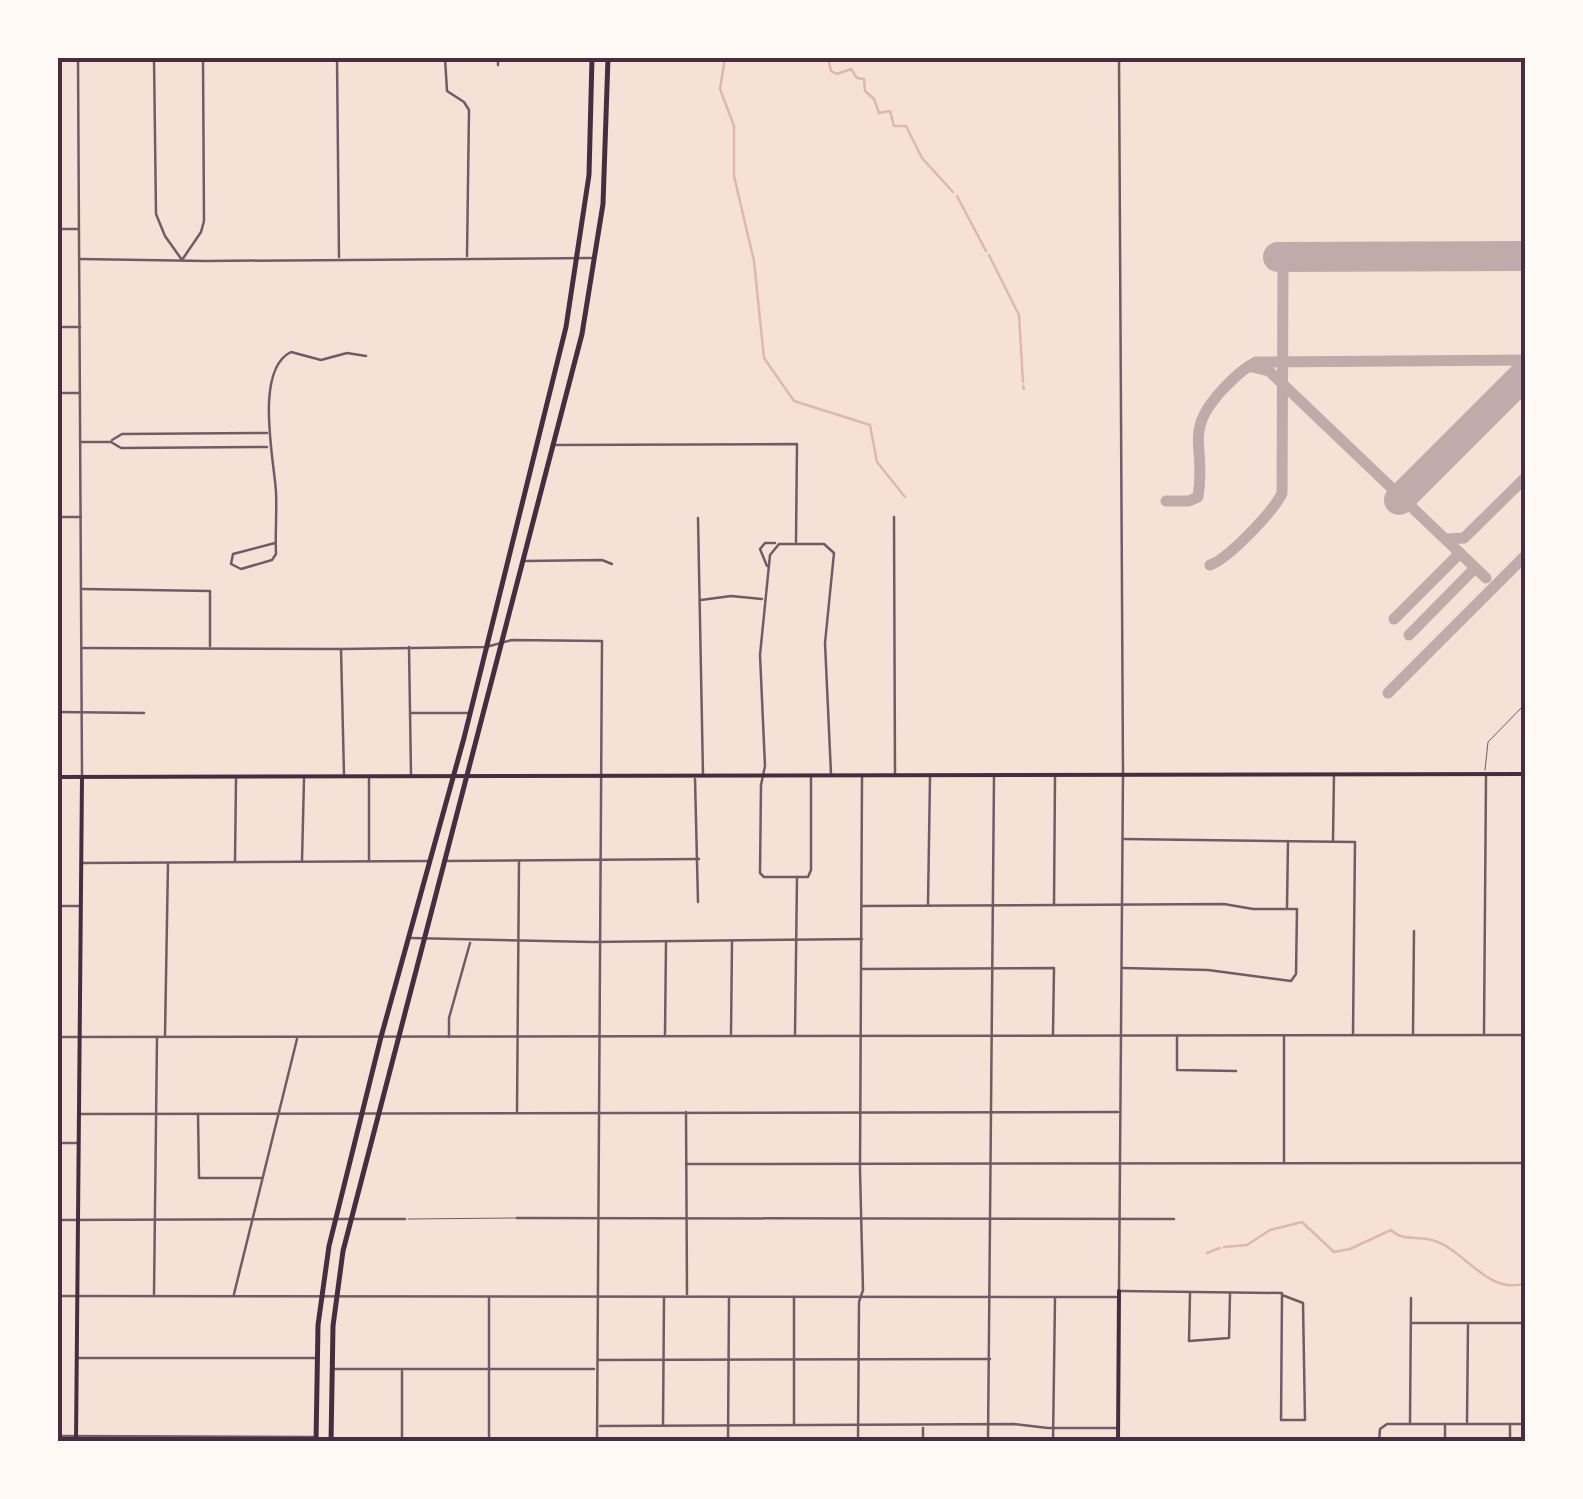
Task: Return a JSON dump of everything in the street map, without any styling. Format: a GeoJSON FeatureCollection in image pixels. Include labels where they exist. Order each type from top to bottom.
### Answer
{"type":"FeatureCollection","features":[{"type":"Feature","properties":{"kind":"highway"},"geometry":{"type":"LineString","coordinates":[[592,58],[591,143],[579,257],[566,327],[454,776],[336,1220],[321,1295],[316,1439],[332,1441],[336,1295],[351,1220],[582,334],[596,258],[607,143],[608,58]]}},
{"type":"Feature","properties":{"kind":"highway"},"geometry":{"type":"LineString","coordinates":[[591,143],[607,143]]}},
{"type":"Feature","properties":{"kind":"highway"},"geometry":{"type":"LineString","coordinates":[[537,442],[554,445]]}},
{"type":"Feature","properties":{"kind":"highway"},"geometry":{"type":"LineString","coordinates":[[524,496],[539,501]]}},
{"type":"Feature","properties":{"kind":"main road"},"geometry":{"type":"LineString","coordinates":[[58,777],[1526,774]]}},
{"type":"Feature","properties":{"kind":"main road"},"geometry":{"type":"LineString","coordinates":[[76,1439],[82,777]]}},
{"type":"Feature","properties":{"kind":"main road"},"geometry":{"type":"LineString","coordinates":[[1118,1442],[1119,1294]]}},
{"type":"Feature","properties":{"kind":"street"},"geometry":{"type":"LineString","coordinates":[[78,58],[82,777]]}},
{"type":"Feature","properties":{"kind":"street"},"geometry":{"type":"LineString","coordinates":[[154,58],[156,214],[182,260]]}},
{"type":"Feature","properties":{"kind":"street"},"geometry":{"type":"LineString","coordinates":[[182,260],[204,221],[203,58]]}},
{"type":"Feature","properties":{"kind":"street"},"geometry":{"type":"LineString","coordinates":[[337,58],[339,258]]}},
{"type":"Feature","properties":{"kind":"street"},"geometry":{"type":"LineString","coordinates":[[444,58],[448,91],[464,102],[468,110],[466,257]]}},
{"type":"Feature","properties":{"kind":"street"},"geometry":{"type":"LineString","coordinates":[[498,58],[498,65]]}},
{"type":"Feature","properties":{"kind":"street"},"geometry":{"type":"LineString","coordinates":[[1119,58],[1123,773],[1119,1294]]}},
{"type":"Feature","properties":{"kind":"street"},"geometry":{"type":"LineString","coordinates":[[58,229],[78,229]]}},
{"type":"Feature","properties":{"kind":"street"},"geometry":{"type":"LineString","coordinates":[[79,259],[596,258]]}},
{"type":"Feature","properties":{"kind":"street"},"geometry":{"type":"LineString","coordinates":[[58,327],[80,327]]}},
{"type":"Feature","properties":{"kind":"street"},"geometry":{"type":"LineString","coordinates":[[275,544],[239,550],[231,562],[241,568],[272,560],[275,544],[276,489],[269,447],[270,390],[281,358],[290,352],[321,360],[347,353],[366,356]]}},
{"type":"Feature","properties":{"kind":"street"},"geometry":{"type":"LineString","coordinates":[[58,393],[80,393]]}},
{"type":"Feature","properties":{"kind":"street"},"geometry":{"type":"LineString","coordinates":[[197,433],[197,448]]}},
{"type":"Feature","properties":{"kind":"street"},"geometry":{"type":"LineString","coordinates":[[111,442],[122,434],[269,433]]}},
{"type":"Feature","properties":{"kind":"street"},"geometry":{"type":"LineString","coordinates":[[80,442],[111,442],[121,448],[269,447]]}},
{"type":"Feature","properties":{"kind":"street"},"geometry":{"type":"LineString","coordinates":[[554,445],[797,444],[796,543]]}},
{"type":"Feature","properties":{"kind":"street"},"geometry":{"type":"LineString","coordinates":[[58,517],[81,517]]}},
{"type":"Feature","properties":{"kind":"street"},"geometry":{"type":"LineString","coordinates":[[894,517],[895,776]]}},
{"type":"Feature","properties":{"kind":"street"},"geometry":{"type":"LineString","coordinates":[[698,518],[702,776]]}},
{"type":"Feature","properties":{"kind":"street"},"geometry":{"type":"LineString","coordinates":[[768,567],[760,549],[765,543],[827,545],[835,558],[825,654],[831,776]]}},
{"type":"Feature","properties":{"kind":"street"},"geometry":{"type":"LineString","coordinates":[[779,544],[772,550],[768,567],[760,655],[765,716],[760,875],[808,876],[811,776]]}},
{"type":"Feature","properties":{"kind":"street"},"geometry":{"type":"LineString","coordinates":[[524,560],[602,560],[612,564]]}},
{"type":"Feature","properties":{"kind":"street"},"geometry":{"type":"LineString","coordinates":[[80,589],[210,591],[210,648]]}},
{"type":"Feature","properties":{"kind":"street"},"geometry":{"type":"LineString","coordinates":[[699,600],[731,596],[764,599]]}},
{"type":"Feature","properties":{"kind":"street"},"geometry":{"type":"LineString","coordinates":[[82,648],[341,649],[486,646],[503,640],[602,641],[597,1441],[332,1441]]}},
{"type":"Feature","properties":{"kind":"street"},"geometry":{"type":"LineString","coordinates":[[409,647],[411,776]]}},
{"type":"Feature","properties":{"kind":"street"},"geometry":{"type":"LineString","coordinates":[[341,649],[344,777]]}},
{"type":"Feature","properties":{"kind":"street"},"geometry":{"type":"LineString","coordinates":[[1484,1035],[1488,742],[1526,703]]}},
{"type":"Feature","properties":{"kind":"street"},"geometry":{"type":"LineString","coordinates":[[58,712],[144,714]]}},
{"type":"Feature","properties":{"kind":"street"},"geometry":{"type":"LineString","coordinates":[[410,713],[470,713]]}},
{"type":"Feature","properties":{"kind":"street"},"geometry":{"type":"LineString","coordinates":[[1334,774],[1334,842]]}},
{"type":"Feature","properties":{"kind":"street"},"geometry":{"type":"LineString","coordinates":[[1054,906],[1055,775]]}},
{"type":"Feature","properties":{"kind":"street"},"geometry":{"type":"LineString","coordinates":[[695,776],[698,902]]}},
{"type":"Feature","properties":{"kind":"street"},"geometry":{"type":"LineString","coordinates":[[858,1442],[862,776]]}},
{"type":"Feature","properties":{"kind":"street"},"geometry":{"type":"LineString","coordinates":[[928,906],[930,776]]}},
{"type":"Feature","properties":{"kind":"street"},"geometry":{"type":"LineString","coordinates":[[988,1442],[994,776]]}},
{"type":"Feature","properties":{"kind":"street"},"geometry":{"type":"LineString","coordinates":[[234,862],[236,777]]}},
{"type":"Feature","properties":{"kind":"street"},"geometry":{"type":"LineString","coordinates":[[302,863],[304,777]]}},
{"type":"Feature","properties":{"kind":"street"},"geometry":{"type":"LineString","coordinates":[[370,777],[370,862]]}},
{"type":"Feature","properties":{"kind":"street"},"geometry":{"type":"LineString","coordinates":[[1123,839],[1355,842],[1354,1035]]}},
{"type":"Feature","properties":{"kind":"street"},"geometry":{"type":"LineString","coordinates":[[1287,909],[1288,840]]}},
{"type":"Feature","properties":{"kind":"street"},"geometry":{"type":"LineString","coordinates":[[446,861],[699,859]]}},
{"type":"Feature","properties":{"kind":"street"},"geometry":{"type":"LineString","coordinates":[[517,1112],[519,860]]}},
{"type":"Feature","properties":{"kind":"street"},"geometry":{"type":"LineString","coordinates":[[81,863],[431,861]]}},
{"type":"Feature","properties":{"kind":"street"},"geometry":{"type":"LineString","coordinates":[[165,1037],[168,863]]}},
{"type":"Feature","properties":{"kind":"street"},"geometry":{"type":"LineString","coordinates":[[795,1036],[797,877]]}},
{"type":"Feature","properties":{"kind":"street"},"geometry":{"type":"LineString","coordinates":[[862,906],[1224,904],[1253,909],[1297,909],[1296,974],[1291,981],[1208,970],[1122,968]]}},
{"type":"Feature","properties":{"kind":"street"},"geometry":{"type":"LineString","coordinates":[[58,906],[81,906]]}},
{"type":"Feature","properties":{"kind":"street"},"geometry":{"type":"LineString","coordinates":[[1413,1035],[1414,930]]}},
{"type":"Feature","properties":{"kind":"street"},"geometry":{"type":"LineString","coordinates":[[410,937],[470,941],[862,939]]}},
{"type":"Feature","properties":{"kind":"street"},"geometry":{"type":"LineString","coordinates":[[665,1036],[666,940]]}},
{"type":"Feature","properties":{"kind":"street"},"geometry":{"type":"LineString","coordinates":[[731,1036],[732,940]]}},
{"type":"Feature","properties":{"kind":"street"},"geometry":{"type":"LineString","coordinates":[[449,1038],[450,1018],[470,941]]}},
{"type":"Feature","properties":{"kind":"street"},"geometry":{"type":"LineString","coordinates":[[862,968],[1054,968],[1053,1036]]}},
{"type":"Feature","properties":{"kind":"street"},"geometry":{"type":"LineString","coordinates":[[1284,1035],[1284,1165]]}},
{"type":"Feature","properties":{"kind":"street"},"geometry":{"type":"LineString","coordinates":[[58,1037],[1526,1035]]}},
{"type":"Feature","properties":{"kind":"street"},"geometry":{"type":"LineString","coordinates":[[234,1295],[298,1036]]}},
{"type":"Feature","properties":{"kind":"street"},"geometry":{"type":"LineString","coordinates":[[1177,1036],[1177,1070],[1236,1070]]}},
{"type":"Feature","properties":{"kind":"street"},"geometry":{"type":"LineString","coordinates":[[154,1296],[157,1037]]}},
{"type":"Feature","properties":{"kind":"street"},"geometry":{"type":"LineString","coordinates":[[686,1112],[687,1296]]}},
{"type":"Feature","properties":{"kind":"street"},"geometry":{"type":"LineString","coordinates":[[80,1114],[1120,1112]]}},
{"type":"Feature","properties":{"kind":"street"},"geometry":{"type":"LineString","coordinates":[[198,1113],[199,1178],[263,1178]]}},
{"type":"Feature","properties":{"kind":"street"},"geometry":{"type":"LineString","coordinates":[[58,1143],[79,1143]]}},
{"type":"Feature","properties":{"kind":"street"},"geometry":{"type":"LineString","coordinates":[[686,1164],[1526,1163]]}},
{"type":"Feature","properties":{"kind":"street"},"geometry":{"type":"LineString","coordinates":[[58,1220],[1174,1219]]}},
{"type":"Feature","properties":{"kind":"street"},"geometry":{"type":"LineString","coordinates":[[1190,1292],[1189,1341],[1229,1338],[1230,1292]]}},
{"type":"Feature","properties":{"kind":"street"},"geometry":{"type":"LineString","coordinates":[[58,1296],[1055,1296],[1190,1292],[1282,1296],[1303,1304],[1305,1420],[1281,1420],[1282,1296]]}},
{"type":"Feature","properties":{"kind":"street"},"geometry":{"type":"LineString","coordinates":[[489,1441],[490,1295]]}},
{"type":"Feature","properties":{"kind":"street"},"geometry":{"type":"LineString","coordinates":[[663,1426],[664,1295]]}},
{"type":"Feature","properties":{"kind":"street"},"geometry":{"type":"LineString","coordinates":[[728,1442],[729,1296]]}},
{"type":"Feature","properties":{"kind":"street"},"geometry":{"type":"LineString","coordinates":[[794,1296],[794,1426]]}},
{"type":"Feature","properties":{"kind":"street"},"geometry":{"type":"LineString","coordinates":[[1053,1442],[1055,1296]]}},
{"type":"Feature","properties":{"kind":"street"},"geometry":{"type":"LineString","coordinates":[[1410,1424],[1411,1298]]}},
{"type":"Feature","properties":{"kind":"street"},"geometry":{"type":"LineString","coordinates":[[1380,1442],[1382,1427],[1525,1424],[1525,1323],[1411,1323]]}},
{"type":"Feature","properties":{"kind":"street"},"geometry":{"type":"LineString","coordinates":[[1467,1424],[1468,1324]]}},
{"type":"Feature","properties":{"kind":"street"},"geometry":{"type":"LineString","coordinates":[[77,1358],[316,1358]]}},
{"type":"Feature","properties":{"kind":"street"},"geometry":{"type":"LineString","coordinates":[[598,1360],[990,1359]]}},
{"type":"Feature","properties":{"kind":"street"},"geometry":{"type":"LineString","coordinates":[[331,1369],[598,1369]]}},
{"type":"Feature","properties":{"kind":"street"},"geometry":{"type":"LineString","coordinates":[[402,1370],[402,1441]]}},
{"type":"Feature","properties":{"kind":"street"},"geometry":{"type":"LineString","coordinates":[[1445,1424],[1445,1442]]}},
{"type":"Feature","properties":{"kind":"street"},"geometry":{"type":"LineString","coordinates":[[1510,1424],[1510,1442]]}},
{"type":"Feature","properties":{"kind":"street"},"geometry":{"type":"LineString","coordinates":[[923,1425],[923,1442]]}},
{"type":"Feature","properties":{"kind":"street"},"geometry":{"type":"LineString","coordinates":[[597,1426],[1118,1428]]}},
{"type":"Feature","properties":{"kind":"street"},"geometry":{"type":"LineString","coordinates":[[58,1436],[316,1439]]}},
{"type":"Feature","properties":{"kind":"waterway"},"geometry":{"type":"LineString","coordinates":[[725,58],[720,89],[734,126],[734,176],[754,261],[764,358],[794,401],[870,425],[877,462],[905,497]]}},
{"type":"Feature","properties":{"kind":"waterway"},"geometry":{"type":"LineString","coordinates":[[828,58],[831,71],[837,74],[851,69],[857,78],[864,79],[865,91],[874,99],[879,113],[890,111],[894,126],[906,126],[922,158],[953,192]]}},
{"type":"Feature","properties":{"kind":"waterway"},"geometry":{"type":"LineString","coordinates":[[957,196],[986,251]]}},
{"type":"Feature","properties":{"kind":"waterway"},"geometry":{"type":"LineString","coordinates":[[989,255],[1019,315],[1023,382]]}},
{"type":"Feature","properties":{"kind":"waterway"},"geometry":{"type":"LineString","coordinates":[[1224,1247],[1247,1245],[1270,1230],[1302,1222],[1334,1252],[1391,1230],[1446,1246],[1500,1283],[1526,1283]]}},
{"type":"Feature","properties":{"kind":"waterway"},"geometry":{"type":"LineString","coordinates":[[1207,1253],[1220,1248]]}},
{"type":"Feature","properties":{"kind":"taxiway"},"geometry":{"type":"LineString","coordinates":[[1210,565],[1250,534],[1282,493],[1283,269],[1288,259],[1303,257]]}},
{"type":"Feature","properties":{"kind":"taxiway"},"geometry":{"type":"LineString","coordinates":[[1166,501],[1198,497],[1198,439],[1203,416],[1225,387],[1256,362],[1526,360]]}},
{"type":"Feature","properties":{"kind":"taxiway"},"geometry":{"type":"LineString","coordinates":[[1252,367],[1269,371],[1486,578]]}},
{"type":"Feature","properties":{"kind":"taxiway"},"geometry":{"type":"LineString","coordinates":[[1448,539],[1464,538],[1526,477]]}},
{"type":"Feature","properties":{"kind":"taxiway"},"geometry":{"type":"LineString","coordinates":[[1394,619],[1460,553]]}},
{"type":"Feature","properties":{"kind":"taxiway"},"geometry":{"type":"LineString","coordinates":[[1388,693],[1526,555]]}},
{"type":"Feature","properties":{"kind":"taxiway"},"geometry":{"type":"LineString","coordinates":[[1409,635],[1475,568]]}},
{"type":"Feature","properties":{"kind":"runway"},"geometry":{"type":"LineString","coordinates":[[1278,257],[1526,256]]}},
{"type":"Feature","properties":{"kind":"runway"},"geometry":{"type":"LineString","coordinates":[[1399,500],[1526,373]]}}]}
